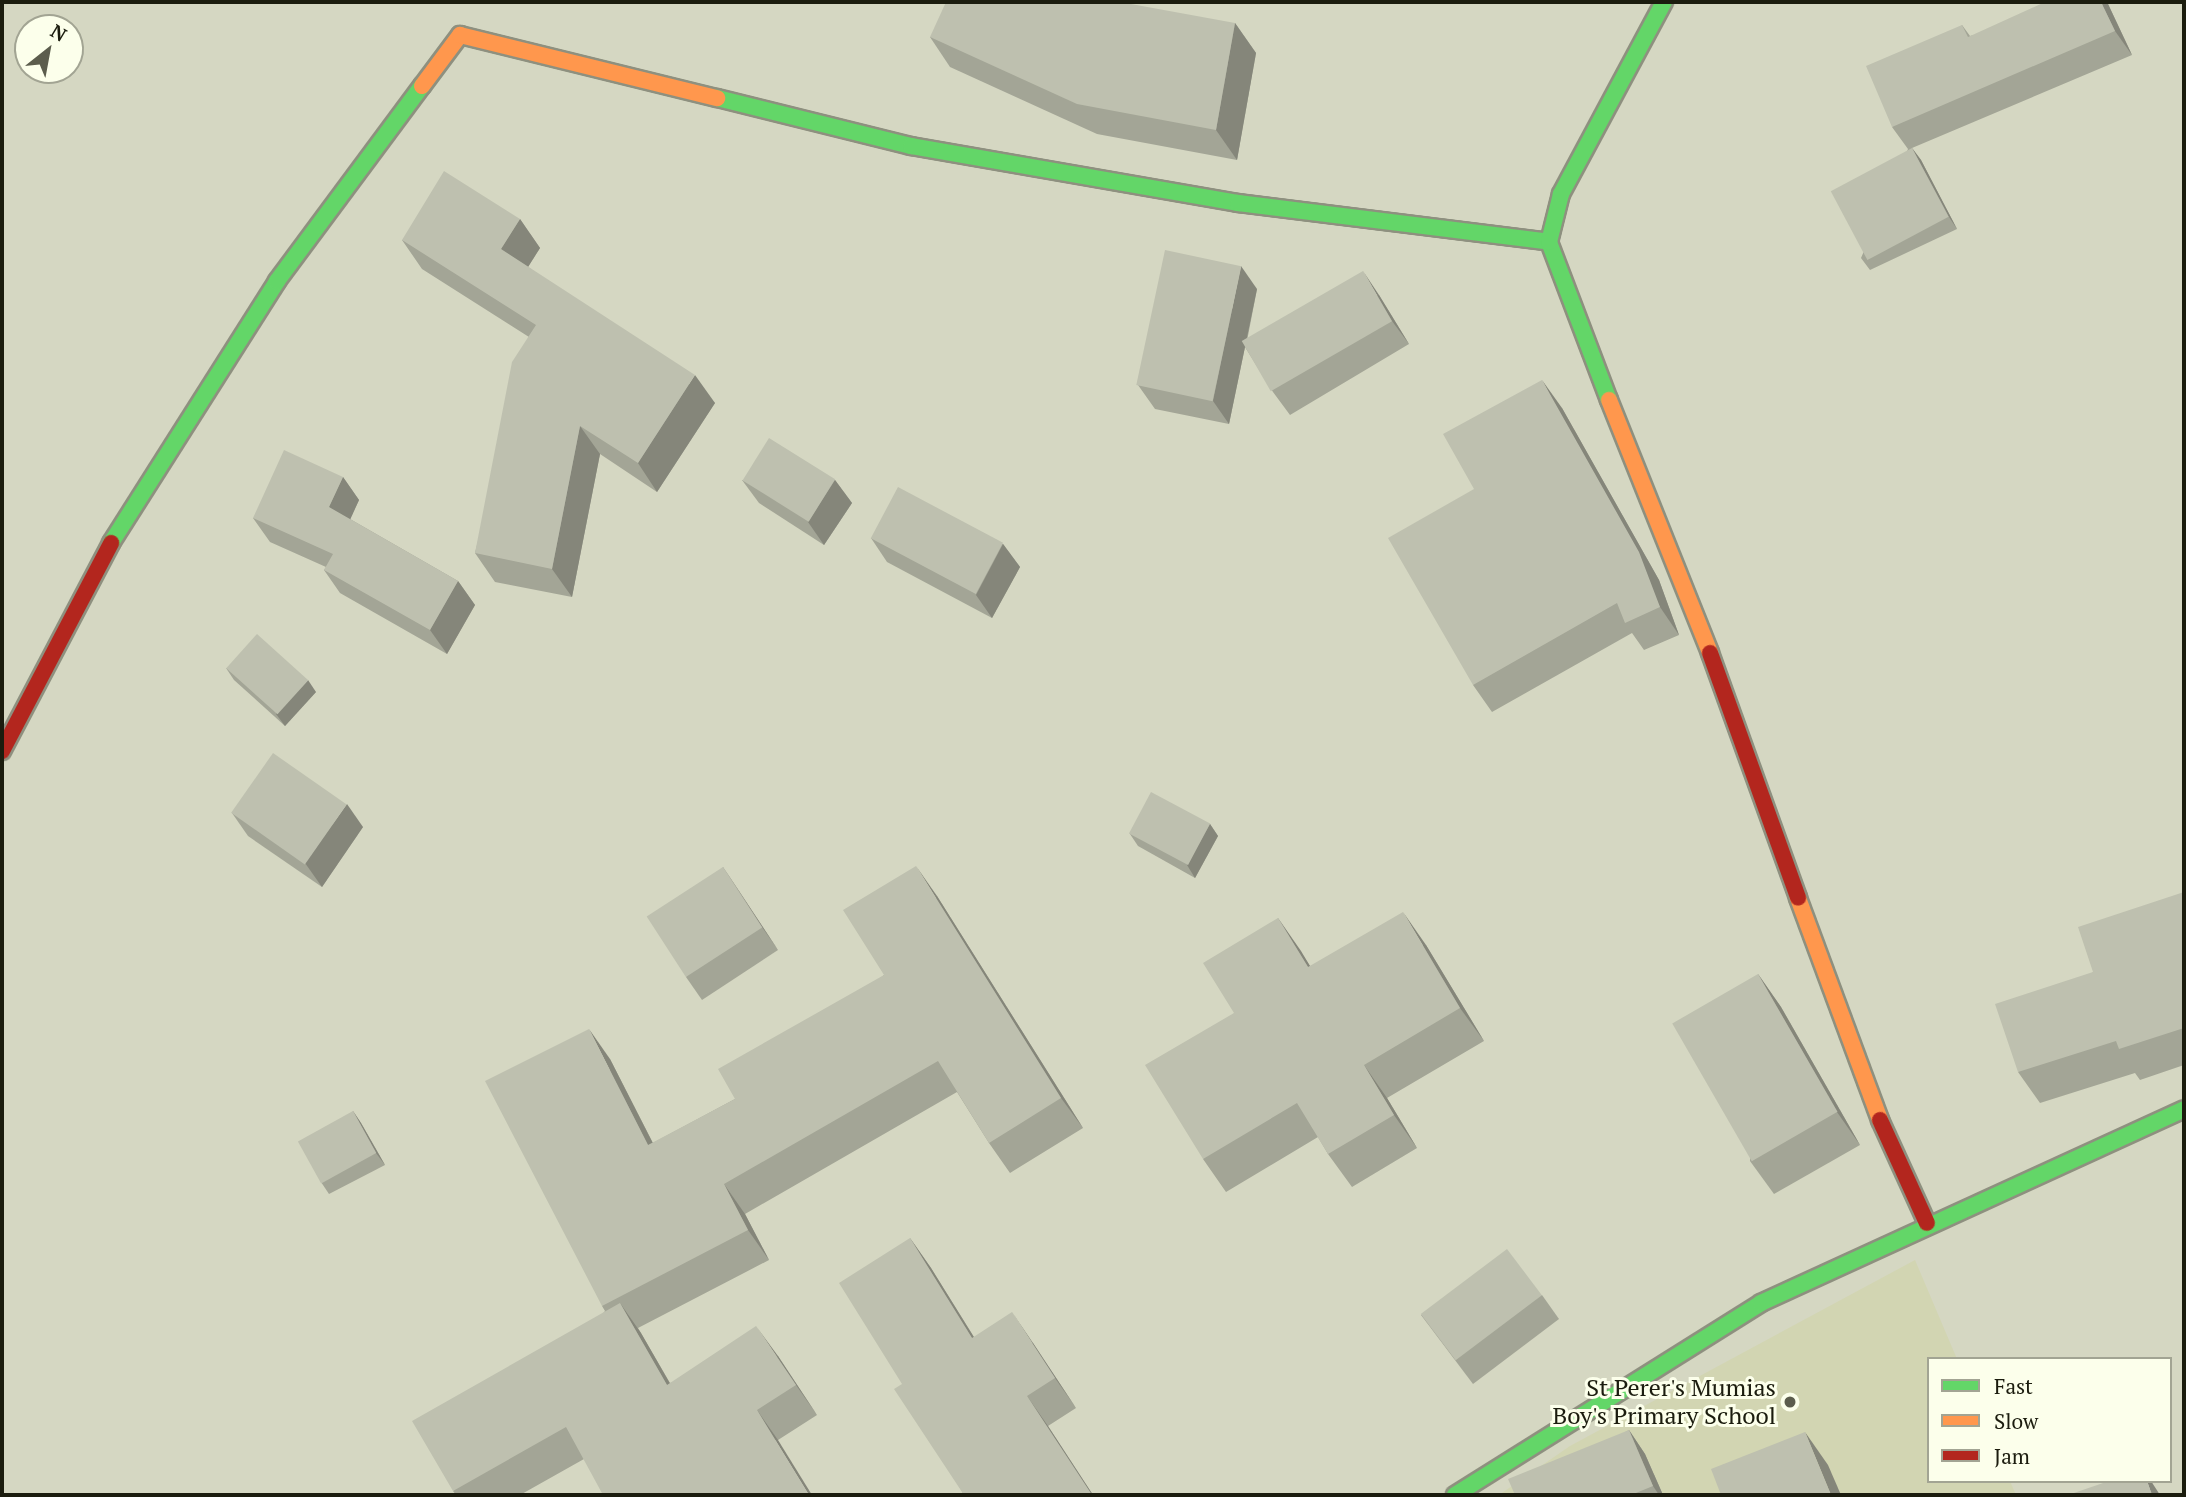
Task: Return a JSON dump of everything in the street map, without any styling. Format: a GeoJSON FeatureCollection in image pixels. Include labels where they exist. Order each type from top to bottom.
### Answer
{"type":"FeatureCollection","features":[{"type":"Feature","properties":{"kind":"street"},"geometry":{"type":"LineString","coordinates":[[1664,2],[1561,194],[1549,242],[1739,732],[1863,1082],[1927,1223]]}},
{"type":"Feature","properties":{"kind":"street"},"geometry":{"type":"LineString","coordinates":[[2,751],[134,499],[277,281],[460,35],[911,146],[1238,203],[1549,242]]}},
{"type":"Feature","properties":{"kind":"street"},"geometry":{"type":"LineString","coordinates":[[1455,1495],[1761,1303],[1927,1223],[2184,1108]]}},
{"type":"Feature","properties":{"kind":"shaded area","name":"St Perer's Mumias Boy's Primary School"},"geometry":{"type":"Polygon","coordinates":[[[1915,1260],[1956,1357],[1927,1357],[1927,1483],[2011,1483],[2016,1495],[1499,1495],[1570,1446],[1915,1260]]]}},
{"type":"Feature","properties":{"kind":"building"},"geometry":{"type":"Polygon","coordinates":[[[946,2],[1120,2],[1235,23],[1216,130],[1077,104],[930,37],[946,2]]]}},
{"type":"Feature","properties":{"kind":"building"},"geometry":{"type":"Polygon","coordinates":[[[2045,2],[2101,2],[2115,31],[1892,127],[1866,66],[1962,25],[1968,37],[2045,2]]]}},
{"type":"Feature","properties":{"kind":"building"},"geometry":{"type":"Polygon","coordinates":[[[1912,148],[1949,217],[1867,260],[1831,191],[1912,148]]]}},
{"type":"Feature","properties":{"kind":"building"},"geometry":{"type":"Polygon","coordinates":[[[444,171],[520,219],[501,249],[695,375],[638,463],[580,426],[552,569],[475,553],[512,362],[536,325],[402,240],[444,171]]]}},
{"type":"Feature","properties":{"kind":"building"},"geometry":{"type":"Polygon","coordinates":[[[1165,250],[1241,266],[1213,401],[1136,385],[1165,250]]]}},
{"type":"Feature","properties":{"kind":"building"},"geometry":{"type":"Polygon","coordinates":[[[1363,271],[1392,321],[1271,391],[1242,341],[1363,271]]]}},
{"type":"Feature","properties":{"kind":"building"},"geometry":{"type":"Polygon","coordinates":[[[1542,380],[1639,552],[1660,607],[1625,623],[1617,603],[1473,685],[1388,538],[1474,489],[1443,434],[1542,380]]]}},
{"type":"Feature","properties":{"kind":"building"},"geometry":{"type":"Polygon","coordinates":[[[769,438],[835,479],[809,522],[743,480],[769,438]]]}},
{"type":"Feature","properties":{"kind":"building"},"geometry":{"type":"Polygon","coordinates":[[[284,450],[343,477],[329,507],[458,581],[430,630],[324,570],[333,554],[253,518],[284,450]]]}},
{"type":"Feature","properties":{"kind":"building"},"geometry":{"type":"Polygon","coordinates":[[[898,487],[1003,543],[976,594],[871,538],[898,487]]]}},
{"type":"Feature","properties":{"kind":"building"},"geometry":{"type":"Polygon","coordinates":[[[257,634],[308,680],[277,714],[226,668],[257,634]]]}},
{"type":"Feature","properties":{"kind":"building"},"geometry":{"type":"Polygon","coordinates":[[[273,753],[347,805],[305,864],[231,813],[273,753]]]}},
{"type":"Feature","properties":{"kind":"building"},"geometry":{"type":"Polygon","coordinates":[[[1151,792],[1210,823],[1188,865],[1129,833],[1151,792]]]}},
{"type":"Feature","properties":{"kind":"building"},"geometry":{"type":"Polygon","coordinates":[[[916,866],[1061,1098],[989,1143],[938,1061],[724,1184],[748,1230],[602,1306],[485,1081],[589,1029],[648,1145],[735,1099],[718,1069],[884,975],[843,910],[916,866]]]}},
{"type":"Feature","properties":{"kind":"building"},"geometry":{"type":"Polygon","coordinates":[[[723,867],[762,927],[686,977],[647,917],[723,867]]]}},
{"type":"Feature","properties":{"kind":"building"},"geometry":{"type":"Polygon","coordinates":[[[2184,892],[2184,1028],[2119,1049],[2116,1041],[2018,1072],[1995,1004],[2093,972],[2078,927],[2184,892]]]}},
{"type":"Feature","properties":{"kind":"building"},"geometry":{"type":"Polygon","coordinates":[[[1403,912],[1460,1008],[1364,1065],[1394,1115],[1328,1154],[1297,1103],[1203,1159],[1145,1065],[1234,1013],[1203,963],[1278,918],[1308,967],[1403,912]]]}},
{"type":"Feature","properties":{"kind":"building"},"geometry":{"type":"Polygon","coordinates":[[[1758,974],[1838,1112],[1752,1161],[1672,1024],[1758,974]]]}},
{"type":"Feature","properties":{"kind":"building"},"geometry":{"type":"Polygon","coordinates":[[[353,1111],[376,1153],[321,1184],[298,1142],[353,1111]]]}},
{"type":"Feature","properties":{"kind":"building"},"geometry":{"type":"Polygon","coordinates":[[[910,1238],[972,1338],[1012,1312],[1055,1378],[1027,1396],[1092,1495],[964,1495],[894,1389],[902,1384],[839,1283],[910,1238]]]}},
{"type":"Feature","properties":{"kind":"building"},"geometry":{"type":"Polygon","coordinates":[[[1507,1249],[1542,1295],[1456,1360],[1421,1314],[1507,1249]]]}},
{"type":"Feature","properties":{"kind":"building"},"geometry":{"type":"Polygon","coordinates":[[[620,1303],[667,1385],[756,1326],[796,1385],[757,1410],[809,1495],[603,1495],[566,1427],[453,1491],[412,1421],[620,1303]]]}},
{"type":"Feature","properties":{"kind":"building"},"geometry":{"type":"Polygon","coordinates":[[[1629,1430],[1653,1486],[1631,1495],[1515,1495],[1508,1479],[1629,1430]]]}},
{"type":"Feature","properties":{"kind":"building"},"geometry":{"type":"Polygon","coordinates":[[[1805,1432],[1831,1495],[1721,1495],[1711,1469],[1805,1432]]]}},
{"type":"Feature","properties":{"kind":"building"},"geometry":{"type":"Polygon","coordinates":[[[2103,1483],[2148,1483],[2152,1495],[2068,1495],[2103,1483]]]}},
{"type":"Feature","properties":{"kind":"traffic: fast"},"geometry":{"type":"LineString","coordinates":[[1609,400],[1549,242],[1561,194],[1664,2]]}},
{"type":"Feature","properties":{"kind":"traffic: fast"},"geometry":{"type":"LineString","coordinates":[[111,543],[277,281],[422,86]]}},
{"type":"Feature","properties":{"kind":"traffic: fast"},"geometry":{"type":"LineString","coordinates":[[717,98],[911,146],[1238,203],[1549,242]]}},
{"type":"Feature","properties":{"kind":"traffic: fast"},"geometry":{"type":"LineString","coordinates":[[1455,1495],[1761,1303],[2184,1109]]}},
{"type":"Feature","properties":{"kind":"traffic: slow"},"geometry":{"type":"LineString","coordinates":[[422,86],[460,35],[717,98]]}},
{"type":"Feature","properties":{"kind":"traffic: slow"},"geometry":{"type":"LineString","coordinates":[[1609,400],[1710,653]]}},
{"type":"Feature","properties":{"kind":"traffic: slow"},"geometry":{"type":"LineString","coordinates":[[1798,898],[1880,1120]]}},
{"type":"Feature","properties":{"kind":"traffic: jam"},"geometry":{"type":"LineString","coordinates":[[2,751],[111,543]]}},
{"type":"Feature","properties":{"kind":"traffic: jam"},"geometry":{"type":"LineString","coordinates":[[1710,653],[1798,898]]}},
{"type":"Feature","properties":{"kind":"traffic: jam"},"geometry":{"type":"LineString","coordinates":[[1880,1120],[1927,1223]]}},
{"type":"Feature","properties":{"kind":"place","name":"St Perer's Mumias Boy's Primary School"},"geometry":{"type":"Point","coordinates":[1790,1402]}}]}
